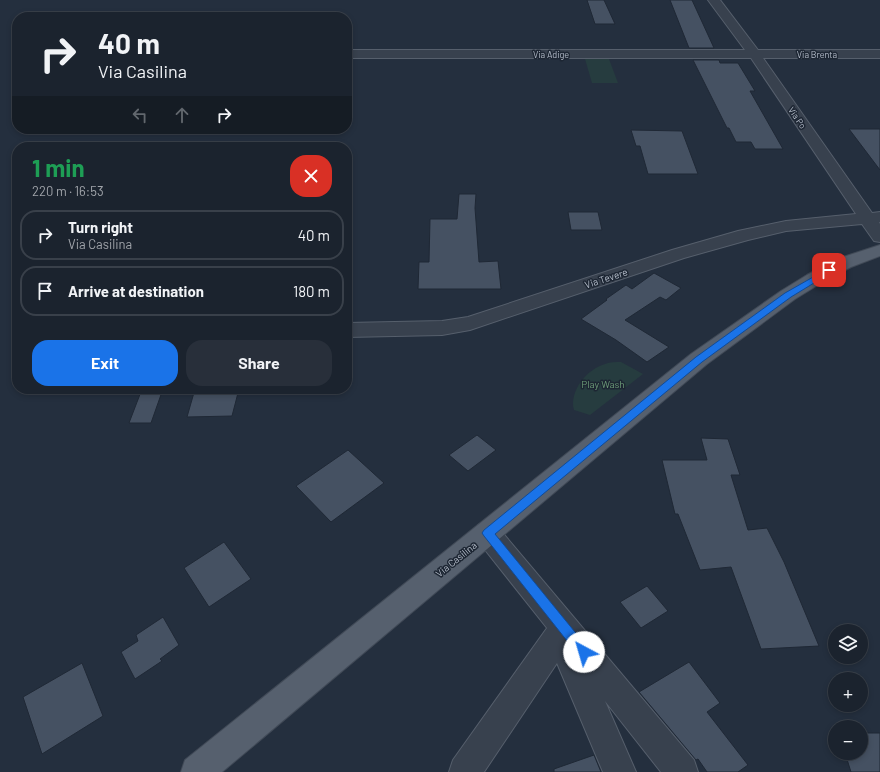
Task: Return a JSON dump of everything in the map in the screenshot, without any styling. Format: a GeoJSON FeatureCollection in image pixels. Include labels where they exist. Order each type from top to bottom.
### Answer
{"type":"FeatureCollection","features":[{"type":"Feature","properties":{"kind":"main road","name":"Via Casilina"},"geometry":{"type":"LineString","coordinates":[[197,772],[699,360],[788,295],[837,266],[880,250]]}},
{"type":"Feature","properties":{"kind":"street","name":"Via Po"},"geometry":{"type":"LineString","coordinates":[[714,0],[873,218],[880,237]]}},
{"type":"Feature","properties":{"kind":"street","name":"Via Adige"},"geometry":{"type":"LineString","coordinates":[[352,54],[755,56]]}},
{"type":"Feature","properties":{"kind":"street","name":"Via Brenta"},"geometry":{"type":"LineString","coordinates":[[755,56],[880,54]]}},
{"type":"Feature","properties":{"kind":"street","name":"Via Tevere"},"geometry":{"type":"LineString","coordinates":[[352,330],[442,328],[470,324],[678,254],[744,235],[799,224],[873,218]]}},
{"type":"Feature","properties":{"kind":"street"},"geometry":{"type":"LineString","coordinates":[[488,533],[562,631],[682,772]]}},
{"type":"Feature","properties":{"kind":"street"},"geometry":{"type":"LineString","coordinates":[[465,772],[562,631]]}},
{"type":"Feature","properties":{"kind":"street"},"geometry":{"type":"LineString","coordinates":[[562,631],[620,772]]}},
{"type":"Feature","properties":{"kind":"green space"},"geometry":{"type":"Polygon","coordinates":[[[585,59],[609,59],[618,83],[592,83],[585,59]]]}},
{"type":"Feature","properties":{"kind":"green space","name":"Play Wash"},"geometry":{"type":"Polygon","coordinates":[[[611,362],[621,362],[643,374],[590,415],[574,410],[574,396],[577,388],[586,376],[598,367],[605,364],[611,362]]]}},
{"type":"Feature","properties":{"kind":"building"},"geometry":{"type":"Polygon","coordinates":[[[587,0],[604,0],[615,24],[595,24],[587,0]]]}},
{"type":"Feature","properties":{"kind":"building"},"geometry":{"type":"Polygon","coordinates":[[[670,0],[692,0],[714,48],[689,48],[670,0]]]}},
{"type":"Feature","properties":{"kind":"building"},"geometry":{"type":"Polygon","coordinates":[[[693,60],[719,60],[720,63],[738,63],[755,91],[750,91],[783,149],[755,149],[751,142],[736,142],[729,128],[727,128],[693,60]]]}},
{"type":"Feature","properties":{"kind":"building"},"geometry":{"type":"Polygon","coordinates":[[[849,129],[880,129],[880,170],[849,129]]]}},
{"type":"Feature","properties":{"kind":"building"},"geometry":{"type":"Polygon","coordinates":[[[631,130],[682,131],[698,174],[648,174],[640,146],[636,146],[631,130]]]}},
{"type":"Feature","properties":{"kind":"building"},"geometry":{"type":"Polygon","coordinates":[[[459,194],[476,194],[475,208],[479,262],[498,261],[501,289],[418,289],[419,262],[429,262],[430,219],[457,219],[459,194]]]}},
{"type":"Feature","properties":{"kind":"building"},"geometry":{"type":"Polygon","coordinates":[[[568,212],[598,212],[602,230],[571,230],[568,212]]]}},
{"type":"Feature","properties":{"kind":"building"},"geometry":{"type":"Polygon","coordinates":[[[654,273],[681,288],[666,300],[660,297],[625,320],[669,347],[647,362],[616,340],[581,319],[626,285],[632,289],[654,273]]]}},
{"type":"Feature","properties":{"kind":"building"},"geometry":{"type":"Polygon","coordinates":[[[140,394],[161,394],[151,423],[129,423],[140,394]]]}},
{"type":"Feature","properties":{"kind":"building"},"geometry":{"type":"Polygon","coordinates":[[[194,394],[238,394],[232,416],[187,417],[194,394]]]}},
{"type":"Feature","properties":{"kind":"building"},"geometry":{"type":"Polygon","coordinates":[[[477,435],[496,450],[468,471],[449,455],[477,435]]]}},
{"type":"Feature","properties":{"kind":"building"},"geometry":{"type":"Polygon","coordinates":[[[701,438],[728,439],[740,475],[731,475],[748,530],[767,528],[784,562],[819,646],[761,649],[731,567],[700,570],[678,514],[675,514],[662,460],[707,460],[701,438]]]}},
{"type":"Feature","properties":{"kind":"building"},"geometry":{"type":"Polygon","coordinates":[[[348,450],[384,483],[331,522],[296,486],[348,450]]]}},
{"type":"Feature","properties":{"kind":"building"},"geometry":{"type":"Polygon","coordinates":[[[224,542],[251,579],[209,607],[184,568],[224,542]]]}},
{"type":"Feature","properties":{"kind":"building"},"geometry":{"type":"Polygon","coordinates":[[[647,586],[668,611],[641,628],[620,602],[647,586]]]}},
{"type":"Feature","properties":{"kind":"building"},"geometry":{"type":"Polygon","coordinates":[[[163,617],[179,645],[160,659],[162,661],[135,679],[121,652],[138,641],[136,635],[163,617]]]}},
{"type":"Feature","properties":{"kind":"building"},"geometry":{"type":"Polygon","coordinates":[[[689,662],[720,703],[707,712],[748,765],[738,772],[707,772],[698,759],[696,760],[639,692],[689,662]]]}},
{"type":"Feature","properties":{"kind":"building"},"geometry":{"type":"Polygon","coordinates":[[[82,663],[103,716],[42,754],[23,697],[82,663]]]}},
{"type":"Feature","properties":{"kind":"building"},"geometry":{"type":"Polygon","coordinates":[[[868,733],[880,733],[880,772],[851,772],[847,760],[868,760],[868,733]]]}},
{"type":"Feature","properties":{"kind":"building"},"geometry":{"type":"Polygon","coordinates":[[[594,755],[601,772],[554,772],[554,769],[594,755]]]}},
{"type":"Feature","properties":{"kind":"route"},"geometry":{"type":"LineString","coordinates":[[584,652],[488,533],[699,360],[788,295],[829,270]]}}]}
